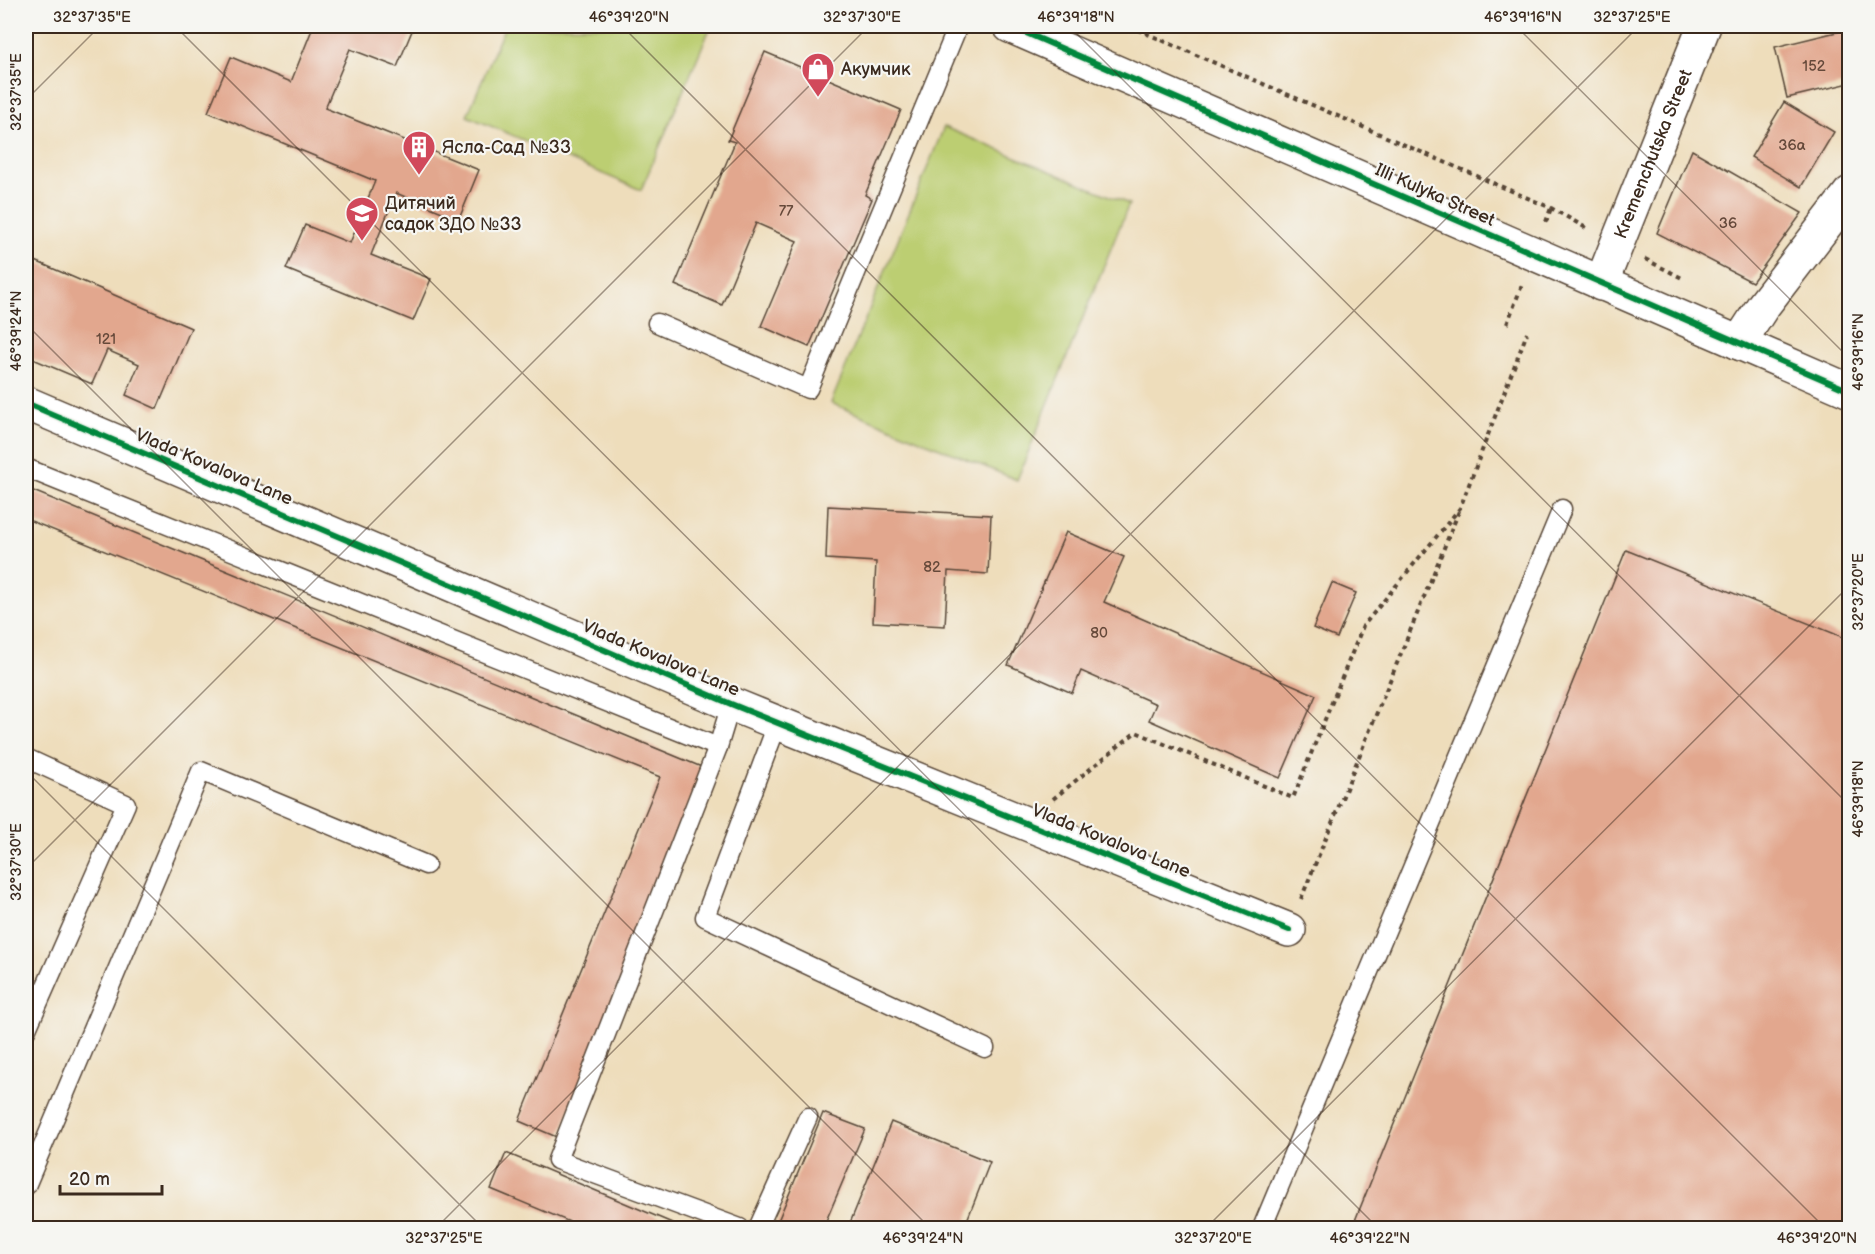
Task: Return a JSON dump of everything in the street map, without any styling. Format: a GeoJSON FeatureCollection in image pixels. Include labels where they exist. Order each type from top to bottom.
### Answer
{"type":"FeatureCollection","features":[{"type":"Feature","properties":{"kind":"street","name":"Illi Kulyka Street"},"geometry":{"type":"LineString","coordinates":[[1010,26],[1850,391]]}},
{"type":"Feature","properties":{"kind":"street","name":"Kremenchutska Street"},"geometry":{"type":"LineString","coordinates":[[1602,284],[1704,26]]}},
{"type":"Feature","properties":{"kind":"street"},"geometry":{"type":"LineString","coordinates":[[1739,343],[1764,306],[1850,193]]}},
{"type":"Feature","properties":{"kind":"street","name":"Vlada Kovalova Lane"},"geometry":{"type":"LineString","coordinates":[[26,403],[731,704],[1289,930]]}},
{"type":"Feature","properties":{"kind":"lane"},"geometry":{"type":"LineString","coordinates":[[657,323],[808,389],[958,26]]}},
{"type":"Feature","properties":{"kind":"lane"},"geometry":{"type":"LineString","coordinates":[[26,468],[718,747]]}},
{"type":"Feature","properties":{"kind":"lane"},"geometry":{"type":"LineString","coordinates":[[1262,1228],[1562,509]]}},
{"type":"Feature","properties":{"kind":"lane"},"geometry":{"type":"LineString","coordinates":[[731,704],[718,747],[557,1160],[740,1228]]}},
{"type":"Feature","properties":{"kind":"lane"},"geometry":{"type":"LineString","coordinates":[[778,722],[705,917],[985,1048]]}},
{"type":"Feature","properties":{"kind":"lane"},"geometry":{"type":"LineString","coordinates":[[26,758],[126,804],[26,1031]]}},
{"type":"Feature","properties":{"kind":"lane"},"geometry":{"type":"LineString","coordinates":[[26,1186],[201,771],[426,865]]}},
{"type":"Feature","properties":{"kind":"lane"},"geometry":{"type":"LineString","coordinates":[[758,1228],[808,1117]]}},
{"type":"Feature","properties":{"kind":"path"},"geometry":{"type":"LineString","coordinates":[[1129,26],[1551,208],[1617,245],[1687,280]]}},
{"type":"Feature","properties":{"kind":"path"},"geometry":{"type":"LineString","coordinates":[[1289,930],[1460,508],[1527,333]]}},
{"type":"Feature","properties":{"kind":"path"},"geometry":{"type":"LineString","coordinates":[[1025,822],[1136,732],[1293,798],[1363,626],[1460,508]]}},
{"type":"Feature","properties":{"kind":"green space"},"geometry":{"type":"Polygon","coordinates":[[[505,26],[711,26],[641,190],[467,116],[505,26]]]}},
{"type":"Feature","properties":{"kind":"green space"},"geometry":{"type":"Polygon","coordinates":[[[944,127],[1129,204],[1017,480],[831,403],[944,127]]]}},
{"type":"Feature","properties":{"kind":"building","name":"Ясла-Сад №33"},"geometry":{"type":"Polygon","coordinates":[[[309,26],[414,26],[397,67],[350,49],[325,108],[479,170],[459,219],[396,193],[371,255],[431,279],[413,321],[286,269],[305,225],[350,243],[375,181],[208,112],[231,57],[291,82],[313,27],[309,26]]]}},
{"type":"Feature","properties":{"kind":"building"},"geometry":{"type":"Polygon","coordinates":[[[1845,30],[1850,48],[1850,83],[1787,98],[1775,47],[1845,30]]]}},
{"type":"Feature","properties":{"kind":"building"},"geometry":{"type":"Polygon","coordinates":[[[765,52],[901,110],[865,195],[872,199],[809,347],[761,326],[797,241],[756,223],[722,305],[675,285],[735,142],[728,140],[765,52]]]}},
{"type":"Feature","properties":{"kind":"building"},"geometry":{"type":"Polygon","coordinates":[[[1784,102],[1834,132],[1801,187],[1751,157],[1784,102]]]}},
{"type":"Feature","properties":{"kind":"building"},"geometry":{"type":"Polygon","coordinates":[[[1692,150],[1802,213],[1752,282],[1657,233],[1692,150]]]}},
{"type":"Feature","properties":{"kind":"building"},"geometry":{"type":"Polygon","coordinates":[[[26,257],[191,328],[157,409],[126,395],[139,364],[107,350],[92,384],[26,356],[26,257]]]}},
{"type":"Feature","properties":{"kind":"building"},"geometry":{"type":"Polygon","coordinates":[[[26,488],[704,768],[559,1138],[519,1121],[660,777],[26,519],[26,488]]]}},
{"type":"Feature","properties":{"kind":"building"},"geometry":{"type":"Polygon","coordinates":[[[828,506],[991,515],[988,574],[948,571],[945,626],[873,622],[876,562],[826,559],[828,506]]]}},
{"type":"Feature","properties":{"kind":"building"},"geometry":{"type":"Polygon","coordinates":[[[1066,532],[1124,557],[1104,602],[1316,695],[1280,778],[1149,720],[1156,704],[1081,671],[1072,693],[1008,665],[1066,532]]]}},
{"type":"Feature","properties":{"kind":"building"},"geometry":{"type":"Polygon","coordinates":[[[1626,550],[1850,640],[1850,1228],[1352,1228],[1626,550]]]}},
{"type":"Feature","properties":{"kind":"building"},"geometry":{"type":"Polygon","coordinates":[[[1332,583],[1356,593],[1337,638],[1313,628],[1332,583]]]}},
{"type":"Feature","properties":{"kind":"building"},"geometry":{"type":"Polygon","coordinates":[[[823,1113],[865,1129],[823,1228],[775,1228],[823,1113]]]}},
{"type":"Feature","properties":{"kind":"building"},"geometry":{"type":"Polygon","coordinates":[[[891,1122],[990,1162],[964,1228],[848,1228],[891,1122]]]}},
{"type":"Feature","properties":{"kind":"building"},"geometry":{"type":"Polygon","coordinates":[[[506,1153],[684,1228],[584,1228],[491,1189],[506,1153]]]}},
{"type":"Feature","properties":{"kind":"cycle path"},"geometry":{"type":"LineString","coordinates":[[1010,26],[1850,391]]}},
{"type":"Feature","properties":{"kind":"cycle path"},"geometry":{"type":"LineString","coordinates":[[26,403],[731,704],[1289,930]]}},
{"type":"Feature","properties":{"kind":"place","name":"Акумчик"},"geometry":{"type":"Point","coordinates":[818,98]}},
{"type":"Feature","properties":{"kind":"place","name":"Ясла-Сад №33"},"geometry":{"type":"Point","coordinates":[419,176]}},
{"type":"Feature","properties":{"kind":"place","name":"Дитячий садок ЗДО №33"},"geometry":{"type":"Point","coordinates":[362,242]}}]}
